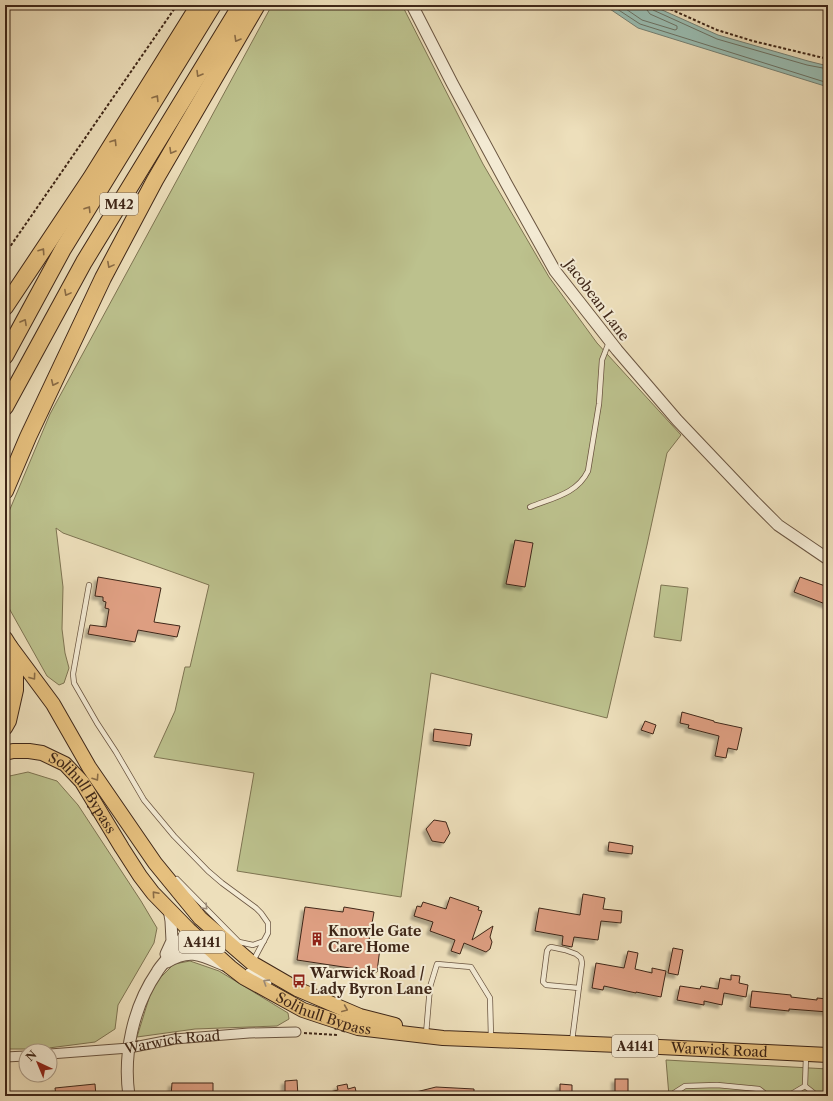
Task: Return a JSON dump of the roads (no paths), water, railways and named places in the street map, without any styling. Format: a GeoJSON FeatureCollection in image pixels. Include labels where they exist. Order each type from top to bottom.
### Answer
{"type":"FeatureCollection","features":[{"type":"Feature","properties":{"kind":"highway"},"geometry":{"type":"LineString","coordinates":[[5,307],[91,178],[199,5]]}},
{"type":"Feature","properties":{"kind":"highway","name":"M42"},"geometry":{"type":"LineString","coordinates":[[5,356],[63,249],[213,5]]}},
{"type":"Feature","properties":{"kind":"highway","name":"M42"},"geometry":{"type":"LineString","coordinates":[[5,407],[84,262],[241,5]]}},
{"type":"Feature","properties":{"kind":"highway"},"geometry":{"type":"LineString","coordinates":[[5,491],[28,437],[103,278],[155,180],[256,5]]}},
{"type":"Feature","properties":{"kind":"main road"},"geometry":{"type":"LineString","coordinates":[[5,728],[9,721],[16,690],[16,674],[8,642]]}},
{"type":"Feature","properties":{"kind":"main road","name":"Solihull Bypass"},"geometry":{"type":"LineString","coordinates":[[8,642],[53,704],[89,766],[129,826]]}},
{"type":"Feature","properties":{"kind":"main road","name":"Solihull Bypass"},"geometry":{"type":"LineString","coordinates":[[5,753],[29,750],[65,764],[82,782],[140,876],[153,893],[189,930],[243,977],[303,1010],[324,1018],[358,1028],[443,1038]]}},
{"type":"Feature","properties":{"kind":"main road"},"geometry":{"type":"LineString","coordinates":[[129,826],[138,851],[170,896],[187,915],[190,921],[189,930]]}},
{"type":"Feature","properties":{"kind":"main road","name":"A4141"},"geometry":{"type":"LineString","coordinates":[[129,826],[154,863]]}},
{"type":"Feature","properties":{"kind":"main road","name":"Solihull Bypass"},"geometry":{"type":"LineString","coordinates":[[154,863],[200,918],[251,967],[360,1016],[443,1038]]}},
{"type":"Feature","properties":{"kind":"main road","name":"Warwick Road"},"geometry":{"type":"LineString","coordinates":[[443,1038],[828,1055]]}},
{"type":"Feature","properties":{"kind":"street","name":"Jacobean Lane"},"geometry":{"type":"LineString","coordinates":[[412,5],[456,90],[555,271],[609,340],[677,420],[772,520],[828,559]]}},
{"type":"Feature","properties":{"kind":"street"},"geometry":{"type":"LineString","coordinates":[[162,966],[172,942],[169,909]]}},
{"type":"Feature","properties":{"kind":"street"},"geometry":{"type":"LineString","coordinates":[[129,1096],[127,1082],[129,1048],[136,1016],[148,986],[157,971],[189,930]]}},
{"type":"Feature","properties":{"kind":"street"},"geometry":{"type":"LineString","coordinates":[[162,966],[177,956],[186,954],[200,955],[232,968]]}},
{"type":"Feature","properties":{"kind":"street","name":"Warwick Road"},"geometry":{"type":"LineString","coordinates":[[58,1053],[129,1048],[175,1039],[248,1033],[296,1032]]}},
{"type":"Feature","properties":{"kind":"street"},"geometry":{"type":"LineString","coordinates":[[5,1057],[18,1056]]}},
{"type":"Feature","properties":{"kind":"lane"},"geometry":{"type":"LineString","coordinates":[[530,507],[570,492],[584,479],[588,471],[599,404],[602,360],[609,340]]}},
{"type":"Feature","properties":{"kind":"lane"},"geometry":{"type":"LineString","coordinates":[[90,585],[73,674],[74,683],[144,800],[174,836],[208,871],[262,913],[268,923],[268,933],[251,967]]}},
{"type":"Feature","properties":{"kind":"lane"},"geometry":{"type":"LineString","coordinates":[[154,863],[173,876],[239,942],[253,945],[264,941]]}},
{"type":"Feature","properties":{"kind":"lane"},"geometry":{"type":"LineString","coordinates":[[572,1043],[579,988],[582,963],[576,954],[552,947],[549,948],[547,951],[544,984],[579,988]]}},
{"type":"Feature","properties":{"kind":"lane"},"geometry":{"type":"LineString","coordinates":[[426,1034],[430,987],[437,964],[471,967],[490,998],[491,1040]]}},
{"type":"Feature","properties":{"kind":"lane"},"geometry":{"type":"LineString","coordinates":[[232,968],[251,967],[272,986]]}},
{"type":"Feature","properties":{"kind":"lane"},"geometry":{"type":"LineString","coordinates":[[278,990],[303,1010]]}},
{"type":"Feature","properties":{"kind":"lane"},"geometry":{"type":"LineString","coordinates":[[805,1086],[806,1054]]}},
{"type":"Feature","properties":{"kind":"lane"},"geometry":{"type":"LineString","coordinates":[[674,1096],[674,1093],[685,1086],[717,1085],[759,1089],[768,1096]]}},
{"type":"Feature","properties":{"kind":"lane"},"geometry":{"type":"LineString","coordinates":[[788,1096],[805,1086]]}},
{"type":"Feature","properties":{"kind":"lane"},"geometry":{"type":"LineString","coordinates":[[805,1086],[815,1094],[828,1096]]}},
{"type":"Feature","properties":{"kind":"water"},"geometry":{"type":"Polygon","coordinates":[[[604,5],[651,5],[718,35],[828,66],[828,87],[638,28],[604,5]]]}},
{"type":"Feature","properties":{"kind":"place","name":"Knowle Gate Care Home"},"geometry":{"type":"Point","coordinates":[317,939]}},
{"type":"Feature","properties":{"kind":"place","name":"Warwick Road / Lady Byron Lane"},"geometry":{"type":"Point","coordinates":[299,981]}}]}
